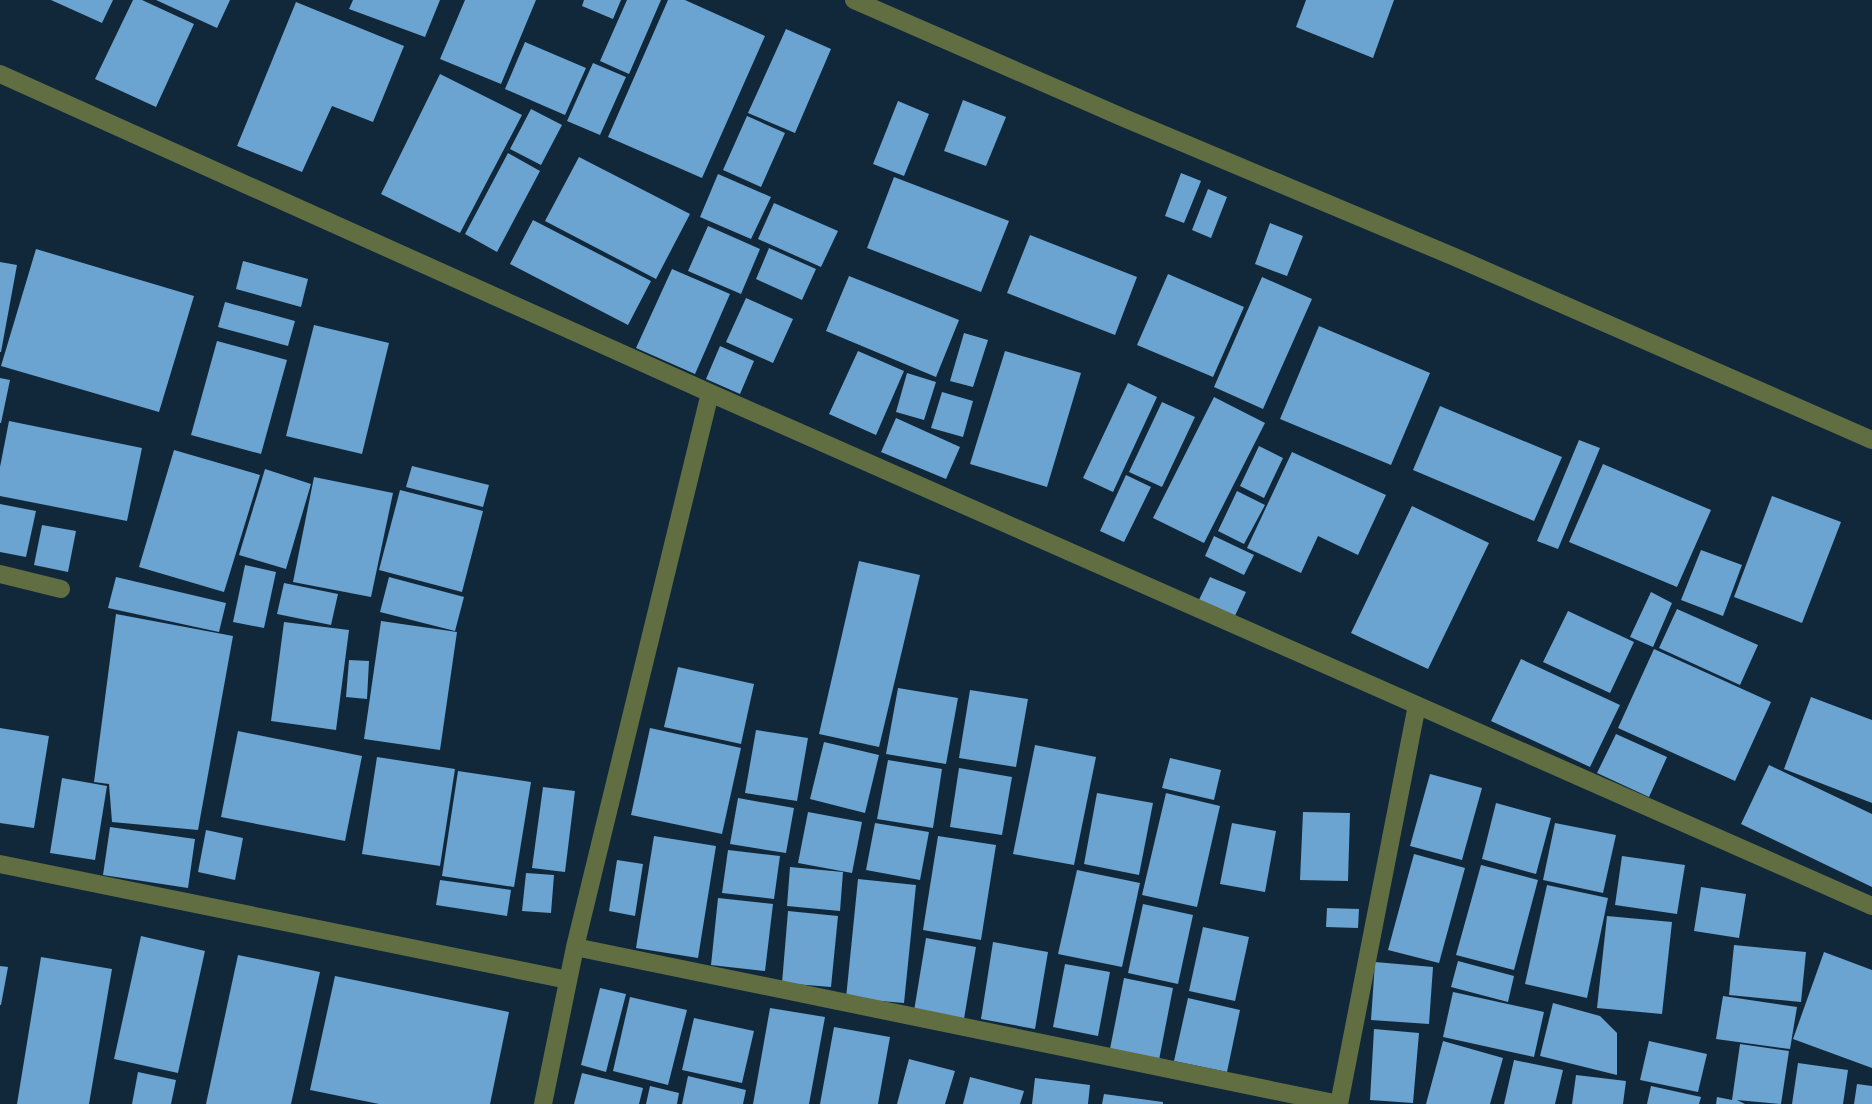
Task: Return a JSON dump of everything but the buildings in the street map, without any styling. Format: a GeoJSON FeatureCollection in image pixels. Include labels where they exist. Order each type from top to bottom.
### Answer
{"type":"FeatureCollection","features":[{"type":"Feature","properties":{"kind":"street"},"geometry":{"type":"LineString","coordinates":[[854,0],[1124,118],[1457,258],[1872,440]]}},
{"type":"Feature","properties":{"kind":"street"},"geometry":{"type":"LineString","coordinates":[[0,74],[710,393],[1872,906]]}},
{"type":"Feature","properties":{"kind":"street"},"geometry":{"type":"LineString","coordinates":[[543,1104],[575,947],[710,393]]}},
{"type":"Feature","properties":{"kind":"street"},"geometry":{"type":"LineString","coordinates":[[0,574],[61,589]]}},
{"type":"Feature","properties":{"kind":"street"},"geometry":{"type":"LineString","coordinates":[[575,947],[1339,1104],[1417,705]]}},
{"type":"Feature","properties":{"kind":"street"},"geometry":{"type":"LineString","coordinates":[[0,864],[568,980]]}}]}
